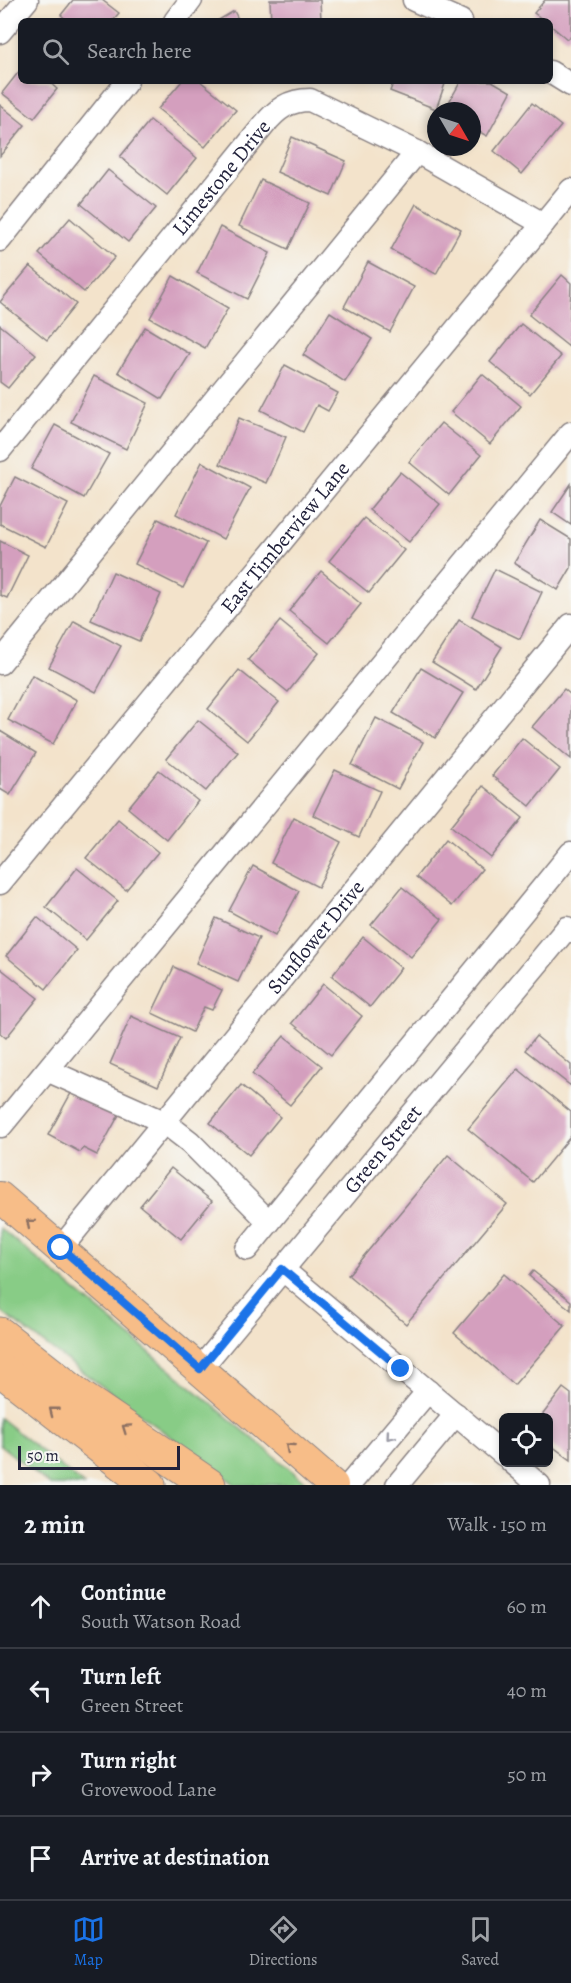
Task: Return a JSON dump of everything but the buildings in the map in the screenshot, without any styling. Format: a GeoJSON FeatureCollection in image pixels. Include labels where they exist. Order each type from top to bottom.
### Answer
{"type":"FeatureCollection","features":[{"type":"Feature","properties":{"kind":"highway"},"geometry":{"type":"LineString","coordinates":[[0,1334],[83,1399],[209,1485]]}},
{"type":"Feature","properties":{"kind":"highway"},"geometry":{"type":"LineString","coordinates":[[0,1369],[149,1485]]}},
{"type":"Feature","properties":{"kind":"main road"},"geometry":{"type":"LineString","coordinates":[[0,1197],[333,1485]]}},
{"type":"Feature","properties":{"kind":"street"},"geometry":{"type":"LineString","coordinates":[[0,33],[27,0]]}},
{"type":"Feature","properties":{"kind":"street"},"geometry":{"type":"LineString","coordinates":[[177,18],[192,0]]}},
{"type":"Feature","properties":{"kind":"street"},"geometry":{"type":"LineString","coordinates":[[414,0],[454,18]]}},
{"type":"Feature","properties":{"kind":"street"},"geometry":{"type":"LineString","coordinates":[[553,74],[571,85]]}},
{"type":"Feature","properties":{"kind":"street"},"geometry":{"type":"LineString","coordinates":[[0,240],[125,84]]}},
{"type":"Feature","properties":{"kind":"street","name":"Limestone Drive"},"geometry":{"type":"LineString","coordinates":[[0,450],[264,125],[284,105],[296,100],[310,100],[417,152],[543,224]]}},
{"type":"Feature","properties":{"kind":"street"},"geometry":{"type":"LineString","coordinates":[[0,663],[417,152]]}},
{"type":"Feature","properties":{"kind":"street","name":"East Timberview Lane"},"geometry":{"type":"LineString","coordinates":[[0,883],[571,190]]}},
{"type":"Feature","properties":{"kind":"street"},"geometry":{"type":"LineString","coordinates":[[1,1126],[49,1071],[571,433]]}},
{"type":"Feature","properties":{"kind":"street","name":"Sunflower Drive"},"geometry":{"type":"LineString","coordinates":[[61,1248],[571,625]]}},
{"type":"Feature","properties":{"kind":"street"},"geometry":{"type":"LineString","coordinates":[[247,1249],[571,853]]}},
{"type":"Feature","properties":{"kind":"street","name":"Green Street"},"geometry":{"type":"LineString","coordinates":[[200,1369],[569,929]]}},
{"type":"Feature","properties":{"kind":"street"},"geometry":{"type":"LineString","coordinates":[[49,1071],[164,1122],[190,1142],[269,1222]]}},
{"type":"Feature","properties":{"kind":"street"},"geometry":{"type":"LineString","coordinates":[[282,1269],[499,1451]]}},
{"type":"Feature","properties":{"kind":"street"},"geometry":{"type":"LineString","coordinates":[[349,1485],[428,1391]]}},
{"type":"Feature","properties":{"kind":"street"},"geometry":{"type":"LineString","coordinates":[[396,1485],[456,1414]]}},
{"type":"Feature","properties":{"kind":"street"},"geometry":{"type":"LineString","coordinates":[[518,1467],[539,1485]]}},
{"type":"Feature","properties":{"kind":"green space"},"geometry":{"type":"Polygon","coordinates":[[[0,1228],[309,1485],[236,1485],[0,1311],[0,1228]]]}},
{"type":"Feature","properties":{"kind":"green space"},"geometry":{"type":"Polygon","coordinates":[[[0,1418],[84,1485],[50,1485],[0,1445],[0,1418]]]}},
{"type":"Feature","properties":{"kind":"route"},"geometry":{"type":"LineString","coordinates":[[61,1248],[200,1369],[282,1269],[401,1369]]}}]}
